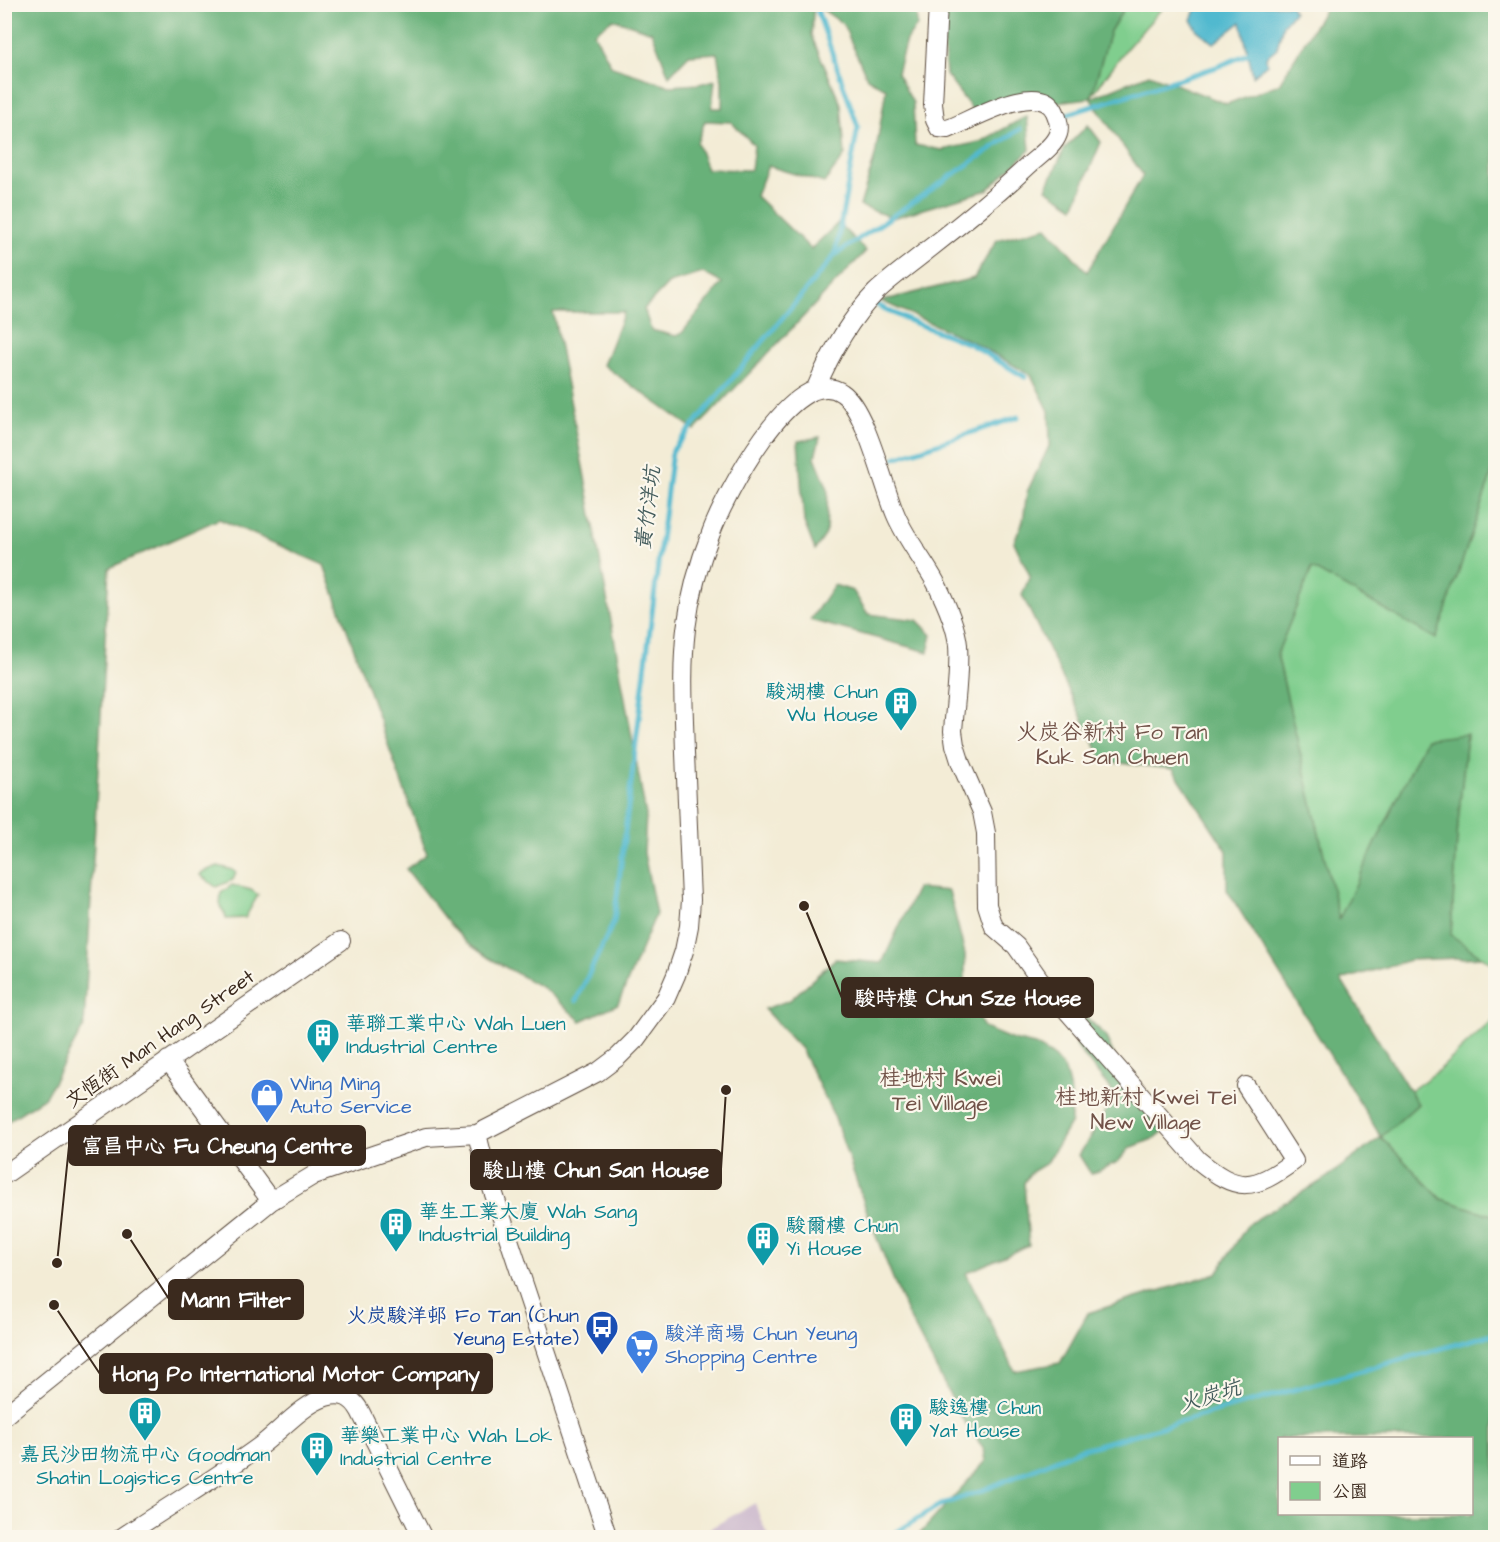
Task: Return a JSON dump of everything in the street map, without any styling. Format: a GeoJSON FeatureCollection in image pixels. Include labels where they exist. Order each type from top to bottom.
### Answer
{"type":"FeatureCollection","features":[{"type":"Feature","properties":{"kind":"street"},"geometry":{"type":"LineString","coordinates":[[816,388],[841,337],[876,293],[1016,177],[1052,144],[1058,134],[1059,124],[1053,108],[1033,99],[1004,105],[948,129],[939,128],[935,120],[933,104],[938,4]]}},
{"type":"Feature","properties":{"kind":"street"},"geometry":{"type":"LineString","coordinates":[[4,1416],[271,1201],[314,1175],[426,1137],[477,1134],[579,1084],[618,1057],[652,1019],[666,998],[676,975],[689,926],[691,900],[682,694],[686,628],[692,596],[711,533],[738,477],[755,450],[794,401],[816,388],[829,387],[842,392],[852,402],[864,424],[885,489],[899,523],[935,582],[950,617],[958,643],[953,731],[955,745],[984,822],[987,851],[987,905],[994,927],[1017,946],[1040,980],[1198,1160],[1216,1175],[1240,1184],[1262,1182],[1294,1161],[1246,1086]]}},
{"type":"Feature","properties":{"kind":"street","name":"文恆街 Man Hang Street"},"geometry":{"type":"LineString","coordinates":[[4,1175],[341,941]]}},
{"type":"Feature","properties":{"kind":"street"},"geometry":{"type":"LineString","coordinates":[[168,1060],[271,1201]]}},
{"type":"Feature","properties":{"kind":"street"},"geometry":{"type":"LineString","coordinates":[[477,1134],[486,1170],[608,1538]]}},
{"type":"Feature","properties":{"kind":"street"},"geometry":{"type":"LineString","coordinates":[[121,1538],[260,1446],[312,1403],[341,1394],[354,1401],[360,1411],[423,1538]]}},
{"type":"Feature","properties":{"kind":"shaded area"},"geometry":{"type":"Polygon","coordinates":[[[755,1503],[769,1537],[693,1538],[755,1503]]]}},
{"type":"Feature","properties":{"kind":"green space"},"geometry":{"type":"Polygon","coordinates":[[[5,4],[814,5],[811,35],[841,104],[845,155],[824,183],[768,166],[756,196],[811,249],[838,223],[866,251],[695,430],[603,365],[624,312],[553,312],[646,815],[644,853],[656,914],[618,1004],[581,1021],[543,988],[489,958],[466,942],[449,924],[406,869],[427,854],[324,565],[219,519],[109,568],[84,1026],[45,1097],[5,1123],[5,4]],[[613,19],[594,33],[612,67],[670,86],[699,84],[715,80],[712,108],[722,108],[722,81],[717,53],[689,55],[669,76],[652,32],[613,19]],[[705,121],[697,143],[707,169],[751,170],[754,145],[731,122],[705,121]],[[703,273],[669,283],[644,309],[651,330],[676,336],[682,333],[722,283],[703,273]]]}},
{"type":"Feature","properties":{"kind":"green space"},"geometry":{"type":"Polygon","coordinates":[[[816,5],[916,5],[917,26],[906,40],[897,73],[913,103],[915,145],[942,150],[980,142],[1027,116],[1030,150],[987,190],[893,218],[860,206],[875,156],[886,89],[867,78],[843,24],[816,5]]]}},
{"type":"Feature","properties":{"kind":"green space"},"geometry":{"type":"Polygon","coordinates":[[[941,5],[1126,5],[1110,31],[1091,98],[1149,74],[1227,104],[1279,84],[1327,5],[1495,5],[1496,440],[1491,476],[1436,639],[1312,568],[1277,654],[1339,919],[1426,739],[1467,734],[1458,822],[1451,935],[1482,957],[1410,960],[1341,980],[1418,1104],[1381,1137],[1227,890],[1227,851],[1173,769],[1103,761],[1022,595],[1030,576],[1014,542],[1023,521],[1027,492],[1050,444],[1049,411],[1031,375],[975,343],[881,301],[974,278],[997,240],[1047,227],[1087,272],[1143,175],[1090,98],[974,112],[946,75],[941,5]]]}},
{"type":"Feature","properties":{"kind":"green space"},"geometry":{"type":"Polygon","coordinates":[[[1126,5],[1165,5],[1126,49],[1090,98],[1110,31],[1126,5]]]}},
{"type":"Feature","properties":{"kind":"green space"},"geometry":{"type":"Polygon","coordinates":[[[1088,125],[1101,142],[1074,207],[1046,189],[1065,148],[1088,125]]]}},
{"type":"Feature","properties":{"kind":"green space"},"geometry":{"type":"Polygon","coordinates":[[[820,437],[815,457],[828,489],[826,534],[815,550],[804,522],[798,441],[820,437]]]}},
{"type":"Feature","properties":{"kind":"green space"},"geometry":{"type":"Polygon","coordinates":[[[1495,440],[1495,966],[1451,935],[1458,822],[1467,735],[1426,739],[1339,920],[1277,654],[1312,568],[1436,638],[1491,476],[1495,440]]]}},
{"type":"Feature","properties":{"kind":"green space"},"geometry":{"type":"Polygon","coordinates":[[[834,585],[853,591],[868,614],[917,620],[932,635],[928,652],[810,620],[834,585]]]}},
{"type":"Feature","properties":{"kind":"green space"},"geometry":{"type":"Polygon","coordinates":[[[218,866],[236,873],[233,880],[216,887],[200,875],[218,866]]]}},
{"type":"Feature","properties":{"kind":"green space"},"geometry":{"type":"Polygon","coordinates":[[[232,885],[251,890],[258,895],[245,918],[226,919],[220,906],[221,893],[232,885]]]}},
{"type":"Feature","properties":{"kind":"green space"},"geometry":{"type":"Polygon","coordinates":[[[917,888],[949,891],[965,954],[965,989],[984,1028],[1013,1040],[1035,1045],[1052,1055],[1065,1070],[1071,1094],[1071,1122],[1047,1163],[1030,1173],[1024,1183],[1029,1245],[966,1273],[1015,1371],[1060,1363],[1088,1313],[1217,1273],[1248,1224],[1323,1180],[1381,1137],[1441,1199],[1495,1216],[1495,1537],[917,1537],[986,1461],[984,1449],[962,1418],[906,1311],[872,1226],[834,1116],[801,1049],[764,1009],[790,1000],[835,959],[882,963],[917,888]]]}},
{"type":"Feature","properties":{"kind":"green space"},"geometry":{"type":"Polygon","coordinates":[[[1085,1016],[1105,1035],[1132,1096],[1164,1131],[1155,1138],[1130,1148],[1118,1162],[1091,1174],[1079,1155],[1104,1116],[1112,1091],[1076,1046],[1085,1016]]]}},
{"type":"Feature","properties":{"kind":"green space"},"geometry":{"type":"Polygon","coordinates":[[[1495,1018],[1495,1216],[1441,1199],[1381,1137],[1418,1104],[1410,1091],[1438,1071],[1495,1018]]]}},
{"type":"Feature","properties":{"kind":"water"},"geometry":{"type":"Polygon","coordinates":[[[1197,5],[1291,5],[1294,12],[1283,25],[1277,48],[1266,57],[1267,64],[1253,76],[1241,22],[1214,43],[1197,30],[1191,20],[1197,5]]]}},
{"type":"Feature","properties":{"kind":"waterway","name":"黃竹洋坑"},"geometry":{"type":"LineString","coordinates":[[576,1001],[614,921],[672,451],[835,255],[858,127],[815,4]]}},
{"type":"Feature","properties":{"kind":"waterway"},"geometry":{"type":"LineString","coordinates":[[1065,115],[1217,67],[1248,54],[1251,50]]}},
{"type":"Feature","properties":{"kind":"waterway"},"geometry":{"type":"LineString","coordinates":[[835,255],[1020,129]]}},
{"type":"Feature","properties":{"kind":"waterway"},"geometry":{"type":"LineString","coordinates":[[871,302],[910,321],[970,344],[1025,377]]}},
{"type":"Feature","properties":{"kind":"waterway"},"geometry":{"type":"LineString","coordinates":[[895,458],[1018,417]]}},
{"type":"Feature","properties":{"kind":"waterway","name":"火炭坑"},"geometry":{"type":"LineString","coordinates":[[887,1538],[938,1506],[981,1491],[1076,1451],[1496,1333]]}},
{"type":"Feature","properties":{"kind":"place","name":"駿湖樓 Chun Wu House"},"geometry":{"type":"Point","coordinates":[901,732]}},
{"type":"Feature","properties":{"kind":"place","name":"駿時樓 Chun Sze House"},"geometry":{"type":"Point","coordinates":[804,906]}},
{"type":"Feature","properties":{"kind":"place","name":"華聯工業中心 Wah Luen Industrial Centre"},"geometry":{"type":"Point","coordinates":[323,1064]}},
{"type":"Feature","properties":{"kind":"place","name":"駿山樓 Chun San House"},"geometry":{"type":"Point","coordinates":[726,1090]}},
{"type":"Feature","properties":{"kind":"place","name":"Wing Ming Auto Service"},"geometry":{"type":"Point","coordinates":[267,1124]}},
{"type":"Feature","properties":{"kind":"place","name":"Mann Filter"},"geometry":{"type":"Point","coordinates":[127,1234]}},
{"type":"Feature","properties":{"kind":"place","name":"華生工業大廈 Wah Sang Industrial Building"},"geometry":{"type":"Point","coordinates":[396,1253]}},
{"type":"Feature","properties":{"kind":"place","name":"富昌中心 Fu Cheung Centre"},"geometry":{"type":"Point","coordinates":[57,1263]}},
{"type":"Feature","properties":{"kind":"place","name":"駿爾樓 Chun Yi House"},"geometry":{"type":"Point","coordinates":[763,1267]}},
{"type":"Feature","properties":{"kind":"place","name":"Hong Po International Motor Company"},"geometry":{"type":"Point","coordinates":[54,1305]}},
{"type":"Feature","properties":{"kind":"place","name":"火炭駿洋邨 Fo Tan (Chun Yeung Estate)"},"geometry":{"type":"Point","coordinates":[602,1356]}},
{"type":"Feature","properties":{"kind":"place","name":"駿洋商場 Chun Yeung Shopping Centre"},"geometry":{"type":"Point","coordinates":[642,1375]}},
{"type":"Feature","properties":{"kind":"place","name":"嘉民沙田物流中心 Goodman Shatin Logistics Centre"},"geometry":{"type":"Point","coordinates":[145,1442]}},
{"type":"Feature","properties":{"kind":"place","name":"駿逸樓 Chun Yat House"},"geometry":{"type":"Point","coordinates":[906,1448]}},
{"type":"Feature","properties":{"kind":"place","name":"華樂工業中心 Wah Lok Industrial Centre"},"geometry":{"type":"Point","coordinates":[317,1477]}},
{"type":"Feature","properties":{"kind":"district","name":"火炭谷新村 Fo Tan Kuk San Chuen"},"geometry":{"type":"Point","coordinates":[1112,744]}},
{"type":"Feature","properties":{"kind":"district","name":"桂地村 Kwei Tei Village"},"geometry":{"type":"Point","coordinates":[940,1090]}},
{"type":"Feature","properties":{"kind":"district","name":"桂地新村 Kwei Tei New Village"},"geometry":{"type":"Point","coordinates":[1146,1110]}}]}
